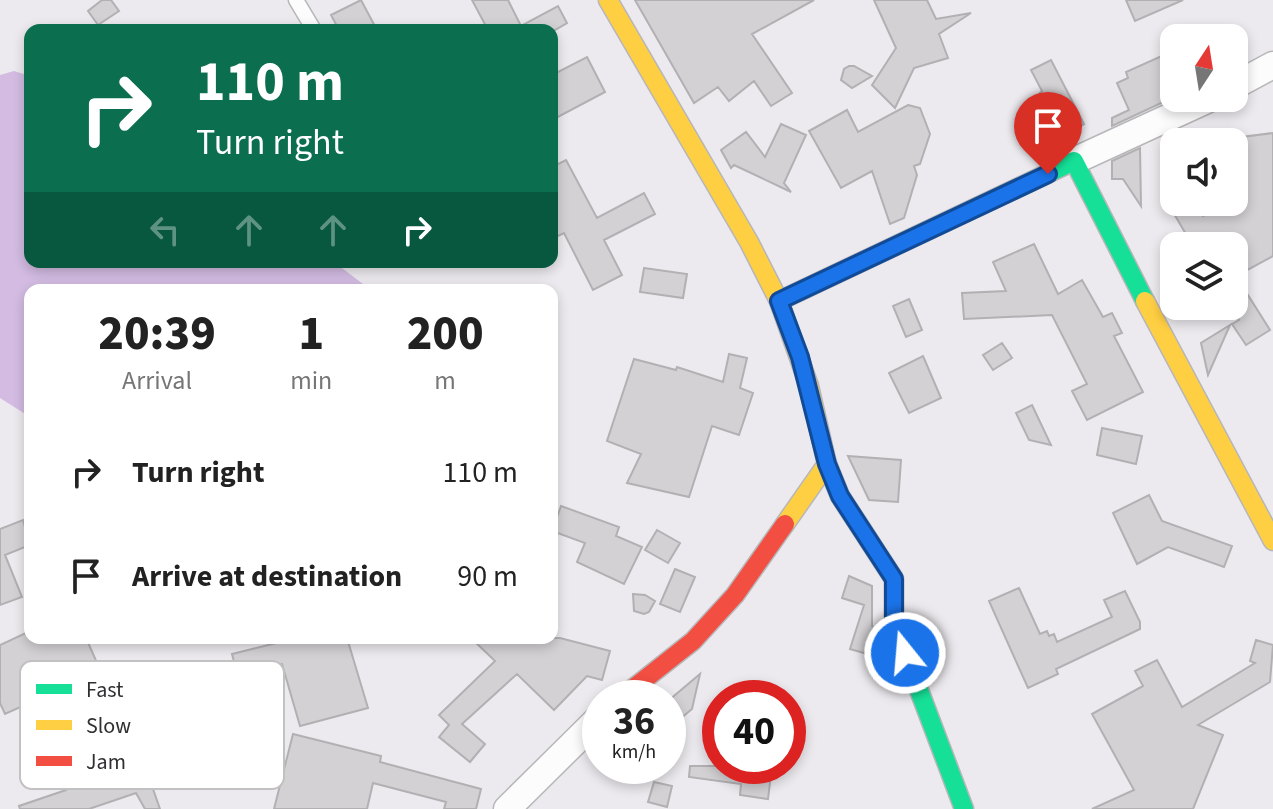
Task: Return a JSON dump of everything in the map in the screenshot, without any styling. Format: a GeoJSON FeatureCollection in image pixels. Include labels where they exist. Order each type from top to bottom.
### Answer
{"type":"FeatureCollection","features":[{"type":"Feature","properties":{"kind":"street"},"geometry":{"type":"LineString","coordinates":[[608,0],[749,242],[779,301],[809,386],[827,464],[840,496],[894,579],[894,624],[964,809]]}},
{"type":"Feature","properties":{"kind":"street"},"geometry":{"type":"LineString","coordinates":[[1248,78],[1273,65]]}},
{"type":"Feature","properties":{"kind":"street"},"geometry":{"type":"LineString","coordinates":[[779,301],[1181,112]]}},
{"type":"Feature","properties":{"kind":"street"},"geometry":{"type":"LineString","coordinates":[[1074,161],[1191,391],[1273,541]]}},
{"type":"Feature","properties":{"kind":"street"},"geometry":{"type":"LineString","coordinates":[[644,680],[693,641],[735,595],[827,464]]}},
{"type":"Feature","properties":{"kind":"street"},"geometry":{"type":"LineString","coordinates":[[507,809],[582,735]]}},
{"type":"Feature","properties":{"kind":"lane"},"geometry":{"type":"LineString","coordinates":[[296,0],[310,24]]}},
{"type":"Feature","properties":{"kind":"shaded area"},"geometry":{"type":"Polygon","coordinates":[[[14,71],[24,74],[24,268],[342,268],[363,284],[24,284],[24,413],[0,398],[0,75],[14,71]]]}},
{"type":"Feature","properties":{"kind":"building"},"geometry":{"type":"Polygon","coordinates":[[[102,0],[111,0],[119,11],[97,24],[88,11],[102,0]]]}},
{"type":"Feature","properties":{"kind":"building"},"geometry":{"type":"Polygon","coordinates":[[[361,0],[374,24],[336,24],[331,15],[361,0]]]}},
{"type":"Feature","properties":{"kind":"building"},"geometry":{"type":"Polygon","coordinates":[[[472,0],[508,0],[520,24],[485,24],[472,0]]]}},
{"type":"Feature","properties":{"kind":"building"},"geometry":{"type":"Polygon","coordinates":[[[635,0],[814,0],[752,34],[792,93],[771,106],[754,81],[729,101],[718,87],[694,103],[635,0]]]}},
{"type":"Feature","properties":{"kind":"building"},"geometry":{"type":"Polygon","coordinates":[[[874,0],[927,0],[936,19],[971,13],[939,34],[948,58],[914,68],[895,108],[872,85],[896,48],[874,0]]]}},
{"type":"Feature","properties":{"kind":"building"},"geometry":{"type":"Polygon","coordinates":[[[1126,0],[1183,0],[1135,21],[1126,0]]]}},
{"type":"Feature","properties":{"kind":"building"},"geometry":{"type":"Polygon","coordinates":[[[558,6],[567,23],[558,28],[558,24],[525,24],[558,6]]]}},
{"type":"Feature","properties":{"kind":"building"},"geometry":{"type":"Polygon","coordinates":[[[587,57],[605,92],[558,117],[558,72],[587,57]]]}},
{"type":"Feature","properties":{"kind":"building"},"geometry":{"type":"Polygon","coordinates":[[[1160,57],[1160,104],[1112,126],[1112,118],[1129,110],[1117,83],[1128,78],[1126,72],[1160,57]]]}},
{"type":"Feature","properties":{"kind":"building"},"geometry":{"type":"Polygon","coordinates":[[[1051,60],[1084,124],[1065,134],[1051,108],[1019,113],[1042,91],[1031,70],[1051,60]]]}},
{"type":"Feature","properties":{"kind":"building"},"geometry":{"type":"Polygon","coordinates":[[[849,66],[872,76],[852,88],[841,80],[844,69],[849,66]]]}},
{"type":"Feature","properties":{"kind":"building"},"geometry":{"type":"Polygon","coordinates":[[[908,105],[920,108],[930,134],[920,164],[914,166],[917,175],[904,218],[890,224],[872,171],[841,188],[809,131],[847,110],[858,132],[908,105]]]}},
{"type":"Feature","properties":{"kind":"building"},"geometry":{"type":"Polygon","coordinates":[[[781,124],[806,135],[784,183],[791,192],[734,165],[731,168],[721,150],[746,132],[765,157],[781,124]]]}},
{"type":"Feature","properties":{"kind":"building"},"geometry":{"type":"Polygon","coordinates":[[[1273,133],[1273,256],[1248,270],[1248,232],[1185,232],[1175,216],[1248,216],[1248,136],[1273,133]]]}},
{"type":"Feature","properties":{"kind":"building"},"geometry":{"type":"Polygon","coordinates":[[[1140,148],[1141,206],[1123,179],[1112,179],[1112,161],[1140,148]]]}},
{"type":"Feature","properties":{"kind":"building"},"geometry":{"type":"Polygon","coordinates":[[[566,160],[597,218],[644,193],[655,214],[604,240],[622,275],[593,290],[564,233],[558,236],[558,164],[566,160]]]}},
{"type":"Feature","properties":{"kind":"building"},"geometry":{"type":"Polygon","coordinates":[[[1034,244],[1058,294],[1082,280],[1103,317],[1112,313],[1122,333],[1114,336],[1143,392],[1087,420],[1072,391],[1087,384],[1052,315],[964,319],[962,293],[1006,291],[993,262],[1034,244]]]}},
{"type":"Feature","properties":{"kind":"building"},"geometry":{"type":"Polygon","coordinates":[[[644,268],[687,274],[683,298],[640,292],[644,268]]]}},
{"type":"Feature","properties":{"kind":"building"},"geometry":{"type":"Polygon","coordinates":[[[1248,295],[1270,330],[1246,345],[1232,324],[1248,320],[1248,295]]]}},
{"type":"Feature","properties":{"kind":"building"},"geometry":{"type":"Polygon","coordinates":[[[909,299],[922,330],[906,337],[893,306],[909,299]]]}},
{"type":"Feature","properties":{"kind":"building"},"geometry":{"type":"Polygon","coordinates":[[[1230,325],[1208,375],[1201,343],[1230,325]]]}},
{"type":"Feature","properties":{"kind":"building"},"geometry":{"type":"Polygon","coordinates":[[[1002,343],[1012,358],[993,370],[983,355],[1002,343]]]}},
{"type":"Feature","properties":{"kind":"building"},"geometry":{"type":"Polygon","coordinates":[[[729,354],[747,358],[740,388],[753,393],[739,435],[712,426],[689,497],[627,483],[641,454],[607,441],[634,359],[676,370],[677,367],[723,382],[729,354]]]}},
{"type":"Feature","properties":{"kind":"building"},"geometry":{"type":"Polygon","coordinates":[[[923,356],[941,398],[909,413],[889,373],[923,356]]]}},
{"type":"Feature","properties":{"kind":"building"},"geometry":{"type":"Polygon","coordinates":[[[1032,405],[1051,445],[1029,440],[1016,413],[1032,405]]]}},
{"type":"Feature","properties":{"kind":"building"},"geometry":{"type":"Polygon","coordinates":[[[1102,428],[1142,436],[1136,464],[1097,455],[1102,428]]]}},
{"type":"Feature","properties":{"kind":"building"},"geometry":{"type":"Polygon","coordinates":[[[848,456],[901,460],[898,502],[869,500],[848,456]]]}},
{"type":"Feature","properties":{"kind":"building"},"geometry":{"type":"Polygon","coordinates":[[[1149,495],[1162,521],[1232,546],[1224,567],[1168,547],[1137,564],[1113,513],[1149,495]]]}},
{"type":"Feature","properties":{"kind":"building"},"geometry":{"type":"Polygon","coordinates":[[[561,506],[619,527],[616,536],[642,547],[624,584],[577,562],[585,543],[558,533],[561,506]]]}},
{"type":"Feature","properties":{"kind":"building"},"geometry":{"type":"Polygon","coordinates":[[[23,520],[24,547],[5,555],[22,597],[0,605],[0,529],[23,520]]]}},
{"type":"Feature","properties":{"kind":"building"},"geometry":{"type":"Polygon","coordinates":[[[657,530],[680,543],[668,563],[645,550],[657,530]]]}},
{"type":"Feature","properties":{"kind":"building"},"geometry":{"type":"Polygon","coordinates":[[[675,569],[695,577],[680,612],[660,604],[675,569]]]}},
{"type":"Feature","properties":{"kind":"building"},"geometry":{"type":"Polygon","coordinates":[[[849,576],[872,586],[872,625],[876,639],[871,655],[850,649],[864,605],[842,598],[849,576]]]}},
{"type":"Feature","properties":{"kind":"building"},"geometry":{"type":"Polygon","coordinates":[[[1019,588],[1040,634],[1047,631],[1049,636],[1054,634],[1057,642],[1112,617],[1104,600],[1125,591],[1140,622],[1140,629],[1056,669],[1058,674],[1028,688],[989,601],[1019,588]]]}},
{"type":"Feature","properties":{"kind":"building"},"geometry":{"type":"Polygon","coordinates":[[[633,594],[645,595],[655,601],[649,612],[634,611],[633,594]]]}},
{"type":"Feature","properties":{"kind":"building"},"geometry":{"type":"Polygon","coordinates":[[[24,634],[24,644],[89,644],[96,661],[20,661],[20,707],[5,714],[0,703],[0,645],[24,634]]]}},
{"type":"Feature","properties":{"kind":"building"},"geometry":{"type":"Polygon","coordinates":[[[560,638],[610,651],[602,680],[587,676],[554,710],[517,674],[462,724],[485,744],[470,762],[439,737],[449,725],[439,715],[495,661],[477,644],[558,644],[560,638]]]}},
{"type":"Feature","properties":{"kind":"building"},"geometry":{"type":"Polygon","coordinates":[[[1256,640],[1273,645],[1270,682],[1198,725],[1223,735],[1193,809],[1092,809],[1134,790],[1092,714],[1143,686],[1135,671],[1157,660],[1182,707],[1255,663],[1250,661],[1256,640]]]}},
{"type":"Feature","properties":{"kind":"building"},"geometry":{"type":"Polygon","coordinates":[[[273,644],[349,644],[368,708],[300,726],[284,661],[234,661],[232,654],[273,644]]]}},
{"type":"Feature","properties":{"kind":"building"},"geometry":{"type":"Polygon","coordinates":[[[700,674],[692,709],[686,714],[686,686],[700,674]]]}},
{"type":"Feature","properties":{"kind":"building"},"geometry":{"type":"Polygon","coordinates":[[[293,734],[381,756],[380,762],[481,789],[476,809],[444,809],[446,802],[373,783],[367,809],[274,809],[279,789],[284,789],[284,770],[293,734]]]}},
{"type":"Feature","properties":{"kind":"building"},"geometry":{"type":"Polygon","coordinates":[[[690,766],[702,766],[702,779],[689,777],[690,766]]]}},
{"type":"Feature","properties":{"kind":"building"},"geometry":{"type":"Polygon","coordinates":[[[653,784],[672,786],[667,807],[648,802],[653,784]]]}},
{"type":"Feature","properties":{"kind":"building"},"geometry":{"type":"Polygon","coordinates":[[[741,784],[770,784],[768,799],[740,795],[741,784]]]}},
{"type":"Feature","properties":{"kind":"building"},"geometry":{"type":"Polygon","coordinates":[[[153,789],[160,809],[145,809],[136,793],[89,809],[20,809],[19,806],[66,790],[153,789]]]}},
{"type":"Feature","properties":{"kind":"traffic: fast"},"geometry":{"type":"LineString","coordinates":[[779,301],[1074,161],[1145,301]]}},
{"type":"Feature","properties":{"kind":"traffic: fast"},"geometry":{"type":"LineString","coordinates":[[827,464],[840,496],[894,579],[894,624],[964,809]]}},
{"type":"Feature","properties":{"kind":"traffic: slow"},"geometry":{"type":"LineString","coordinates":[[608,0],[749,242],[779,301],[809,386],[827,464],[785,524]]}},
{"type":"Feature","properties":{"kind":"traffic: slow"},"geometry":{"type":"LineString","coordinates":[[1145,301],[1273,541]]}},
{"type":"Feature","properties":{"kind":"traffic: jam"},"geometry":{"type":"LineString","coordinates":[[644,680],[693,641],[735,595],[785,524]]}},
{"type":"Feature","properties":{"kind":"route"},"geometry":{"type":"LineString","coordinates":[[905,653],[894,624],[894,579],[840,496],[827,464],[800,357],[779,301],[1048,174]]}}]}
